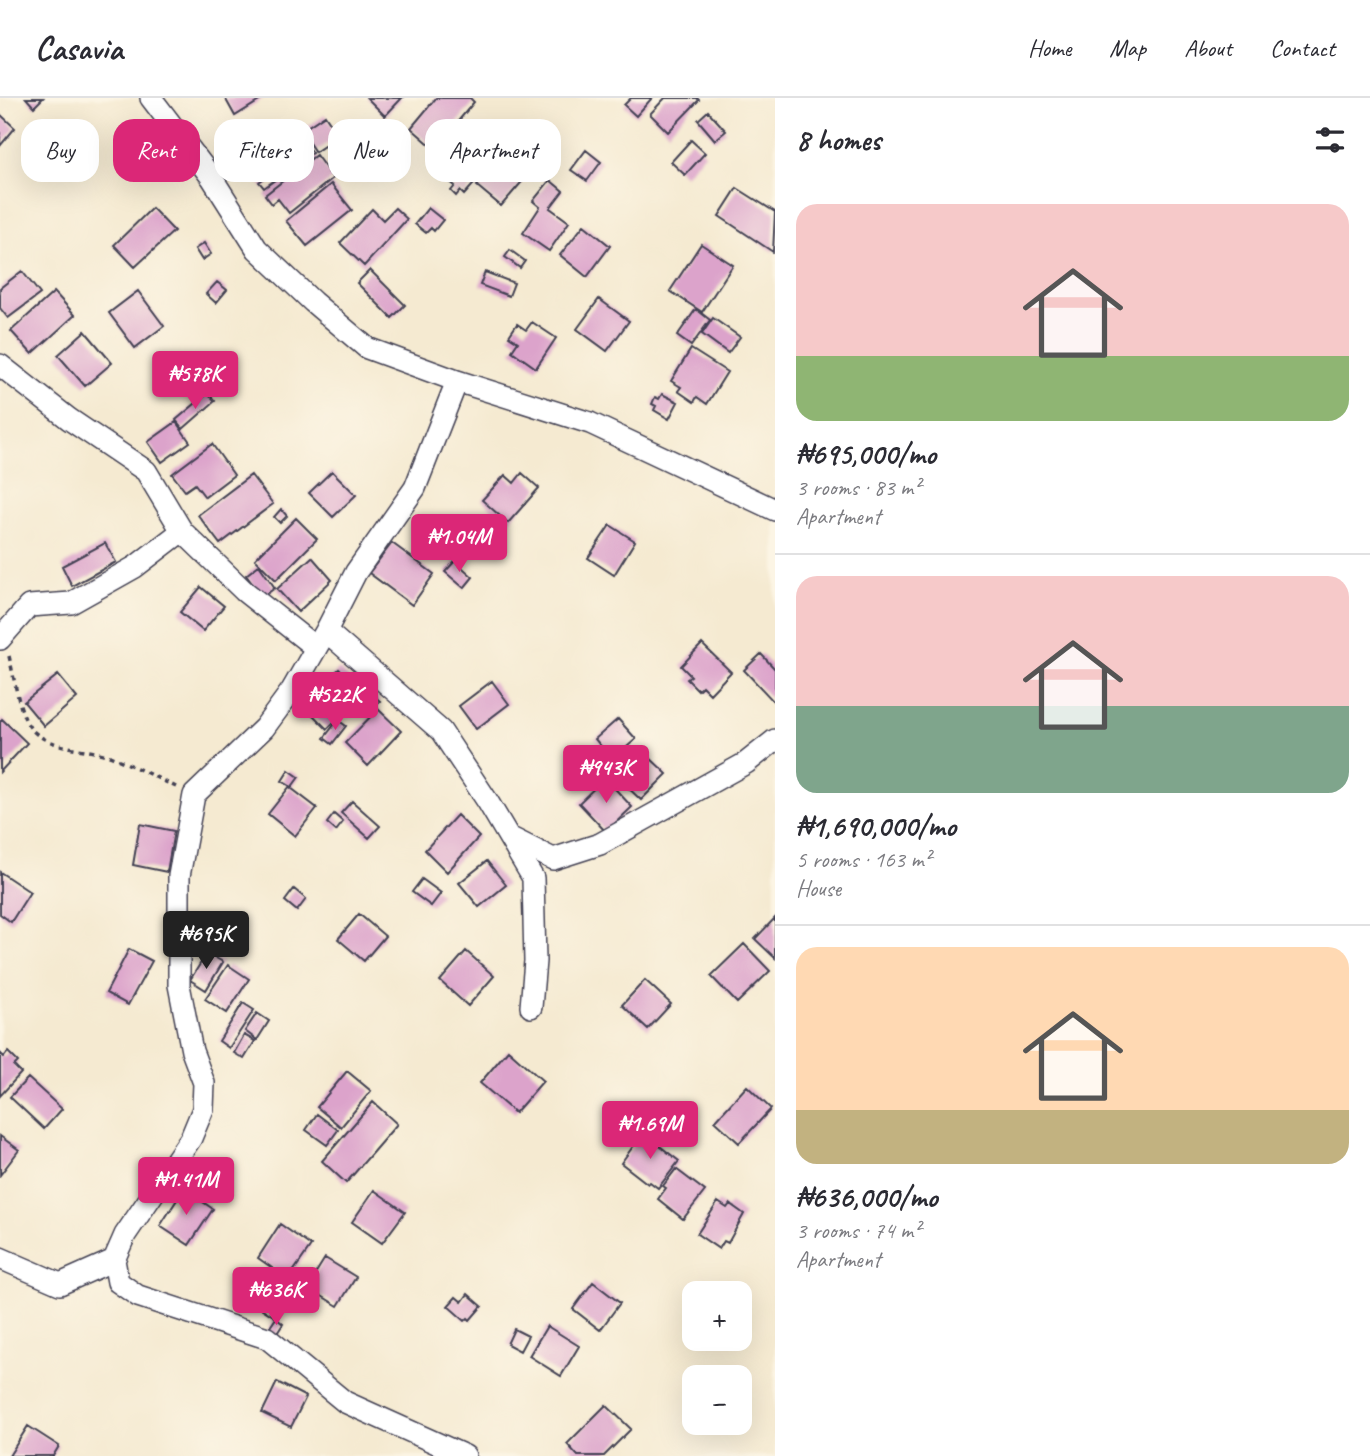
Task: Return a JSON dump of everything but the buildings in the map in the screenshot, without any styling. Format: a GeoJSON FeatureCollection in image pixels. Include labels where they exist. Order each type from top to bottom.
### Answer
{"type":"FeatureCollection","features":[{"type":"Feature","properties":{"kind":"street"},"geometry":{"type":"LineString","coordinates":[[150,98],[212,178],[257,249],[367,348],[457,381],[590,423],[775,510]]}},
{"type":"Feature","properties":{"kind":"street"},"geometry":{"type":"LineString","coordinates":[[0,365],[69,419],[146,471],[182,531],[243,592],[321,640],[441,731],[533,878],[535,961],[531,1007]]}},
{"type":"Feature","properties":{"kind":"street"},"geometry":{"type":"LineString","coordinates":[[457,381],[415,488],[356,572],[292,690],[264,728],[194,795],[179,876],[179,985],[192,1051],[204,1083],[203,1109],[191,1139],[125,1235],[114,1259],[118,1282],[138,1296],[267,1338],[345,1402],[465,1456]]}},
{"type":"Feature","properties":{"kind":"street"},"geometry":{"type":"LineString","coordinates":[[2,637],[29,606],[71,603],[135,567],[182,531]]}},
{"type":"Feature","properties":{"kind":"street"},"geometry":{"type":"LineString","coordinates":[[509,837],[553,859],[600,844],[746,763],[775,740]]}},
{"type":"Feature","properties":{"kind":"street"},"geometry":{"type":"LineString","coordinates":[[0,1258],[60,1284],[114,1259]]}},
{"type":"Feature","properties":{"kind":"path"},"geometry":{"type":"LineString","coordinates":[[2,637],[26,721],[40,737],[68,748],[111,757],[194,795]]}}]}
